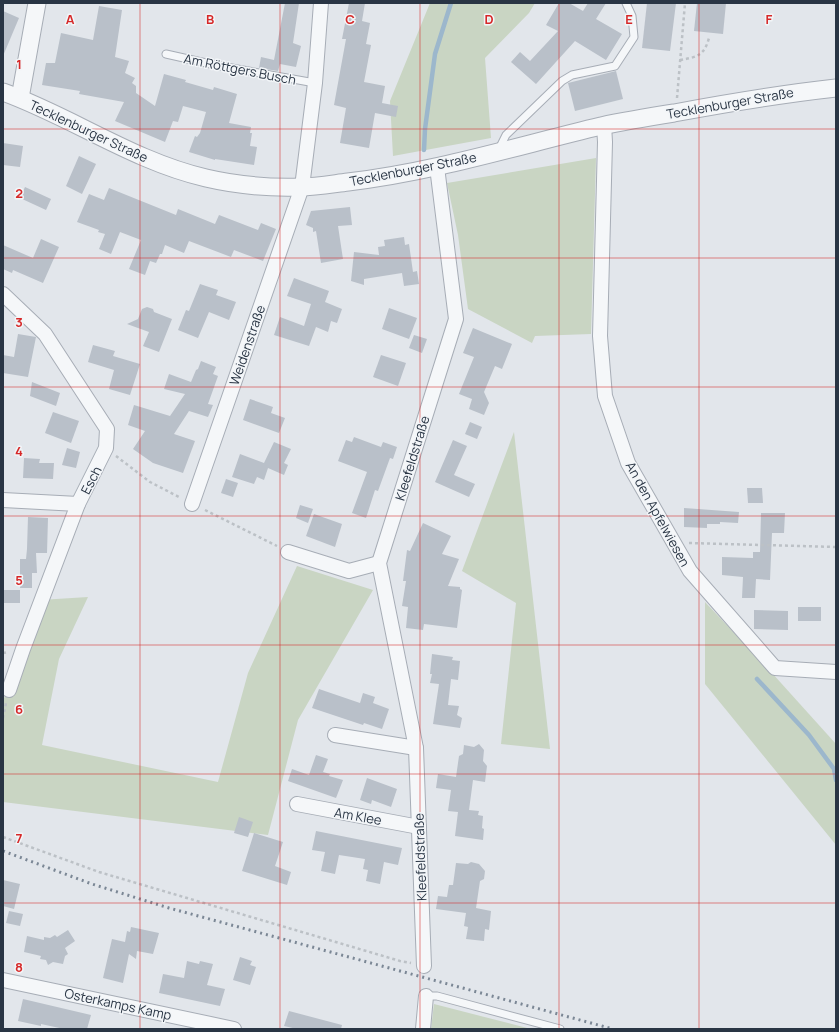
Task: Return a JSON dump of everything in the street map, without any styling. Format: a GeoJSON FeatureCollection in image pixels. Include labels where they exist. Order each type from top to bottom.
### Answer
{"type":"FeatureCollection","features":[{"type":"Feature","properties":{"kind":"street"},"geometry":{"type":"LineString","coordinates":[[20,98],[37,3]]}},
{"type":"Feature","properties":{"kind":"street","name":"Am Röttgers Busch"},"geometry":{"type":"LineString","coordinates":[[302,187],[315,83],[321,3]]}},
{"type":"Feature","properties":{"kind":"street","name":"Tecklenburger Straße"},"geometry":{"type":"LineString","coordinates":[[3,92],[20,98],[115,145],[168,167],[204,178],[226,182],[266,186],[302,187],[368,180],[437,167],[604,126],[709,106],[787,93],[836,88]]}},
{"type":"Feature","properties":{"kind":"street","name":"An den Apfelwiesen"},"geometry":{"type":"LineString","coordinates":[[604,126],[605,142],[600,336],[605,396],[628,463],[690,571],[775,668],[836,672]]}},
{"type":"Feature","properties":{"kind":"street","name":"Kleefeldstraße"},"geometry":{"type":"LineString","coordinates":[[424,966],[416,748],[379,564],[456,319],[437,167]]}},
{"type":"Feature","properties":{"kind":"street","name":"Weidenstraße"},"geometry":{"type":"LineString","coordinates":[[192,504],[302,187]]}},
{"type":"Feature","properties":{"kind":"street","name":"Esch"},"geometry":{"type":"LineString","coordinates":[[3,294],[45,334],[107,429],[106,448],[78,504],[9,690]]}},
{"type":"Feature","properties":{"kind":"street"},"geometry":{"type":"LineString","coordinates":[[3,500],[78,504]]}},
{"type":"Feature","properties":{"kind":"street"},"geometry":{"type":"LineString","coordinates":[[288,552],[349,571],[379,564]]}},
{"type":"Feature","properties":{"kind":"street"},"geometry":{"type":"LineString","coordinates":[[335,735],[416,748]]}},
{"type":"Feature","properties":{"kind":"street","name":"Am Klee"},"geometry":{"type":"LineString","coordinates":[[297,804],[419,827]]}},
{"type":"Feature","properties":{"kind":"street","name":"Osterkamps Kamp"},"geometry":{"type":"LineString","coordinates":[[3,980],[234,1029]]}},
{"type":"Feature","properties":{"kind":"street"},"geometry":{"type":"LineString","coordinates":[[423,1029],[426,996]]}},
{"type":"Feature","properties":{"kind":"lane"},"geometry":{"type":"LineString","coordinates":[[498,151],[506,135],[562,81],[572,74],[615,66],[634,37],[632,16],[626,3]]}},
{"type":"Feature","properties":{"kind":"lane","name":"Am Röttgers Busch"},"geometry":{"type":"LineString","coordinates":[[166,54],[215,65],[315,83]]}},
{"type":"Feature","properties":{"kind":"lane"},"geometry":{"type":"LineString","coordinates":[[426,996],[437,996],[560,1029]]}},
{"type":"Feature","properties":{"kind":"path"},"geometry":{"type":"LineString","coordinates":[[676,113],[685,3]]}},
{"type":"Feature","properties":{"kind":"path"},"geometry":{"type":"LineString","coordinates":[[680,60],[694,58],[702,53],[707,46],[709,38]]}},
{"type":"Feature","properties":{"kind":"path"},"geometry":{"type":"LineString","coordinates":[[106,448],[150,482],[288,552]]}},
{"type":"Feature","properties":{"kind":"path"},"geometry":{"type":"LineString","coordinates":[[673,542],[836,547]]}},
{"type":"Feature","properties":{"kind":"path"},"geometry":{"type":"LineString","coordinates":[[3,837],[98,872],[153,889],[238,912],[400,961],[424,966]]}},
{"type":"Feature","properties":{"kind":"green space"},"geometry":{"type":"Polygon","coordinates":[[[430,3],[535,3],[529,13],[485,58],[491,138],[393,156],[390,101],[430,3]]]}},
{"type":"Feature","properties":{"kind":"green space"},"geometry":{"type":"Polygon","coordinates":[[[596,158],[591,334],[535,336],[532,343],[468,309],[458,235],[447,183],[596,158]]]}},
{"type":"Feature","properties":{"kind":"green space"},"geometry":{"type":"Polygon","coordinates":[[[514,432],[550,749],[501,744],[516,603],[462,571],[514,432]]]}},
{"type":"Feature","properties":{"kind":"green space"},"geometry":{"type":"Polygon","coordinates":[[[297,566],[373,590],[298,720],[268,835],[3,802],[3,701],[40,600],[88,597],[59,659],[42,745],[218,782],[248,673],[297,566]]]}},
{"type":"Feature","properties":{"kind":"green space"},"geometry":{"type":"Polygon","coordinates":[[[705,602],[836,744],[836,845],[705,684],[705,602]]]}},
{"type":"Feature","properties":{"kind":"green space"},"geometry":{"type":"Polygon","coordinates":[[[434,1004],[531,1029],[431,1029],[434,1004]]]}},
{"type":"Feature","properties":{"kind":"building"},"geometry":{"type":"Polygon","coordinates":[[[285,3],[299,3],[293,43],[301,46],[296,67],[280,64],[278,71],[259,68],[261,57],[274,60],[285,3]]]}},
{"type":"Feature","properties":{"kind":"building"},"geometry":{"type":"Polygon","coordinates":[[[349,3],[365,3],[362,21],[370,23],[366,44],[371,45],[364,82],[385,86],[382,103],[398,106],[396,117],[375,113],[369,148],[340,143],[346,108],[334,105],[346,39],[342,39],[349,3]]]}},
{"type":"Feature","properties":{"kind":"building"},"geometry":{"type":"Polygon","coordinates":[[[559,3],[569,3],[583,11],[588,3],[606,3],[596,19],[622,34],[606,60],[575,41],[536,84],[511,62],[520,52],[530,61],[558,31],[546,25],[559,3]]]}},
{"type":"Feature","properties":{"kind":"building"},"geometry":{"type":"Polygon","coordinates":[[[647,3],[676,3],[670,51],[642,48],[647,3]]]}},
{"type":"Feature","properties":{"kind":"building"},"geometry":{"type":"Polygon","coordinates":[[[697,3],[726,3],[723,34],[694,31],[697,3]]]}},
{"type":"Feature","properties":{"kind":"building"},"geometry":{"type":"Polygon","coordinates":[[[99,6],[122,10],[115,57],[129,61],[125,73],[135,78],[132,83],[136,86],[136,93],[155,106],[164,74],[213,90],[214,87],[237,94],[229,123],[251,127],[250,133],[252,133],[250,146],[257,147],[254,165],[215,160],[189,152],[195,136],[197,137],[200,133],[206,112],[183,106],[178,122],[173,121],[165,142],[115,121],[124,102],[79,94],[80,91],[42,85],[46,63],[55,63],[61,33],[93,40],[99,6]]]}},
{"type":"Feature","properties":{"kind":"building"},"geometry":{"type":"Polygon","coordinates":[[[3,11],[19,18],[3,56],[3,11]]]}},
{"type":"Feature","properties":{"kind":"building"},"geometry":{"type":"Polygon","coordinates":[[[616,71],[623,99],[575,111],[568,83],[616,71]]]}},
{"type":"Feature","properties":{"kind":"building"},"geometry":{"type":"Polygon","coordinates":[[[3,143],[23,146],[20,167],[3,165],[3,143]]]}},
{"type":"Feature","properties":{"kind":"building"},"geometry":{"type":"Polygon","coordinates":[[[79,156],[96,164],[82,194],[66,186],[79,156]]]}},
{"type":"Feature","properties":{"kind":"building"},"geometry":{"type":"Polygon","coordinates":[[[25,187],[51,199],[46,210],[20,198],[25,187]]]}},
{"type":"Feature","properties":{"kind":"building"},"geometry":{"type":"Polygon","coordinates":[[[109,188],[176,215],[178,209],[215,224],[219,215],[258,230],[261,223],[276,229],[263,261],[234,250],[231,257],[189,241],[184,253],[165,245],[162,254],[160,254],[156,263],[150,261],[145,275],[129,269],[141,240],[120,232],[111,254],[99,249],[105,234],[98,232],[99,230],[77,222],[89,194],[104,200],[109,188]]]}},
{"type":"Feature","properties":{"kind":"building"},"geometry":{"type":"Polygon","coordinates":[[[350,207],[352,225],[338,226],[343,259],[321,263],[316,231],[313,232],[313,228],[306,225],[311,211],[350,207]]]}},
{"type":"Feature","properties":{"kind":"building"},"geometry":{"type":"Polygon","coordinates":[[[404,237],[405,245],[409,244],[413,272],[417,271],[419,284],[404,286],[402,273],[364,279],[364,285],[351,281],[354,252],[379,255],[378,247],[385,246],[384,240],[404,237]]]}},
{"type":"Feature","properties":{"kind":"building"},"geometry":{"type":"Polygon","coordinates":[[[41,239],[59,247],[43,283],[13,270],[12,273],[3,269],[3,245],[33,258],[41,239]]]}},
{"type":"Feature","properties":{"kind":"building"},"geometry":{"type":"Polygon","coordinates":[[[294,278],[329,291],[325,302],[342,309],[337,323],[331,321],[328,332],[316,327],[309,346],[274,335],[280,317],[304,326],[311,304],[287,296],[294,278]]]}},
{"type":"Feature","properties":{"kind":"building"},"geometry":{"type":"Polygon","coordinates":[[[200,284],[218,290],[216,295],[236,302],[229,320],[209,312],[198,338],[178,330],[186,310],[189,311],[200,284]]]}},
{"type":"Feature","properties":{"kind":"building"},"geometry":{"type":"Polygon","coordinates":[[[147,307],[153,309],[154,312],[172,319],[159,352],[143,346],[149,332],[127,324],[138,319],[142,309],[147,307]]]}},
{"type":"Feature","properties":{"kind":"building"},"geometry":{"type":"Polygon","coordinates":[[[389,308],[417,318],[409,339],[382,329],[389,308]]]}},
{"type":"Feature","properties":{"kind":"building"},"geometry":{"type":"Polygon","coordinates":[[[473,328],[512,344],[502,369],[495,366],[484,392],[489,403],[484,415],[469,409],[472,399],[459,394],[474,357],[463,353],[473,328]]]}},
{"type":"Feature","properties":{"kind":"building"},"geometry":{"type":"Polygon","coordinates":[[[18,334],[36,337],[28,377],[3,373],[3,355],[14,357],[18,334]]]}},
{"type":"Feature","properties":{"kind":"building"},"geometry":{"type":"Polygon","coordinates":[[[414,335],[427,339],[422,353],[409,348],[414,335]]]}},
{"type":"Feature","properties":{"kind":"building"},"geometry":{"type":"Polygon","coordinates":[[[93,345],[115,351],[113,356],[140,364],[130,395],[109,389],[114,370],[88,362],[93,345]]]}},
{"type":"Feature","properties":{"kind":"building"},"geometry":{"type":"Polygon","coordinates":[[[381,355],[406,363],[398,386],[373,377],[381,355]]]}},
{"type":"Feature","properties":{"kind":"building"},"geometry":{"type":"Polygon","coordinates":[[[201,361],[216,367],[213,374],[218,376],[208,404],[213,405],[208,417],[189,411],[174,434],[195,441],[183,473],[153,463],[133,449],[145,431],[128,425],[134,405],[170,416],[185,394],[164,389],[169,374],[191,382],[201,361]]]}},
{"type":"Feature","properties":{"kind":"building"},"geometry":{"type":"Polygon","coordinates":[[[32,382],[60,393],[56,406],[30,396],[32,382]]]}},
{"type":"Feature","properties":{"kind":"building"},"geometry":{"type":"Polygon","coordinates":[[[250,399],[273,407],[271,413],[285,418],[279,433],[243,420],[250,399]]]}},
{"type":"Feature","properties":{"kind":"building"},"geometry":{"type":"Polygon","coordinates":[[[53,412],[79,421],[71,443],[45,433],[53,412]]]}},
{"type":"Feature","properties":{"kind":"building"},"geometry":{"type":"Polygon","coordinates":[[[470,422],[482,427],[477,439],[465,434],[470,422]]]}},
{"type":"Feature","properties":{"kind":"building"},"geometry":{"type":"Polygon","coordinates":[[[354,437],[381,447],[383,442],[397,447],[393,459],[390,458],[378,491],[375,490],[366,518],[352,513],[367,472],[338,461],[346,440],[352,442],[354,437]]]}},
{"type":"Feature","properties":{"kind":"building"},"geometry":{"type":"Polygon","coordinates":[[[453,440],[467,446],[454,475],[475,484],[469,497],[435,482],[453,440]]]}},
{"type":"Feature","properties":{"kind":"building"},"geometry":{"type":"Polygon","coordinates":[[[274,442],[291,449],[284,463],[288,465],[284,475],[268,468],[264,480],[257,477],[254,484],[232,477],[240,454],[264,463],[274,442]]]}},
{"type":"Feature","properties":{"kind":"building"},"geometry":{"type":"Polygon","coordinates":[[[67,448],[80,452],[76,468],[62,465],[67,448]]]}},
{"type":"Feature","properties":{"kind":"building"},"geometry":{"type":"Polygon","coordinates":[[[24,458],[40,459],[39,463],[54,463],[53,479],[23,478],[24,458]]]}},
{"type":"Feature","properties":{"kind":"building"},"geometry":{"type":"Polygon","coordinates":[[[226,479],[238,483],[233,497],[221,493],[226,479]]]}},
{"type":"Feature","properties":{"kind":"building"},"geometry":{"type":"Polygon","coordinates":[[[747,488],[762,488],[763,503],[748,503],[747,488]]]}},
{"type":"Feature","properties":{"kind":"building"},"geometry":{"type":"Polygon","coordinates":[[[300,505],[313,509],[308,523],[296,518],[300,505]]]}},
{"type":"Feature","properties":{"kind":"building"},"geometry":{"type":"Polygon","coordinates":[[[684,508],[739,512],[738,523],[720,522],[720,524],[707,524],[707,528],[684,527],[684,508]]]}},
{"type":"Feature","properties":{"kind":"building"},"geometry":{"type":"Polygon","coordinates":[[[761,513],[785,513],[784,533],[772,533],[770,580],[756,579],[755,598],[742,598],[743,577],[722,575],[722,557],[753,558],[753,552],[760,552],[761,513]]]}},
{"type":"Feature","properties":{"kind":"building"},"geometry":{"type":"Polygon","coordinates":[[[314,514],[342,524],[335,547],[306,536],[314,514]]]}},
{"type":"Feature","properties":{"kind":"building"},"geometry":{"type":"Polygon","coordinates":[[[28,517],[48,518],[47,553],[36,553],[37,573],[32,573],[32,588],[20,588],[20,559],[26,559],[28,517]]]}},
{"type":"Feature","properties":{"kind":"building"},"geometry":{"type":"Polygon","coordinates":[[[423,523],[451,536],[442,554],[459,559],[448,586],[460,587],[462,590],[457,628],[424,624],[423,630],[406,628],[408,607],[402,606],[406,581],[403,581],[407,550],[410,551],[423,523]]]}},
{"type":"Feature","properties":{"kind":"building"},"geometry":{"type":"Polygon","coordinates":[[[3,590],[20,590],[20,603],[3,603],[3,590]]]}},
{"type":"Feature","properties":{"kind":"building"},"geometry":{"type":"Polygon","coordinates":[[[798,607],[821,607],[821,621],[798,621],[798,607]]]}},
{"type":"Feature","properties":{"kind":"building"},"geometry":{"type":"Polygon","coordinates":[[[754,610],[788,611],[788,630],[754,629],[754,610]]]}},
{"type":"Feature","properties":{"kind":"building"},"geometry":{"type":"Polygon","coordinates":[[[432,654],[453,657],[452,660],[460,661],[458,680],[451,679],[448,705],[459,706],[457,715],[462,718],[460,728],[433,724],[439,684],[430,683],[432,674],[430,674],[432,654]]]}},
{"type":"Feature","properties":{"kind":"building"},"geometry":{"type":"Polygon","coordinates":[[[319,689],[360,703],[363,693],[375,697],[373,703],[389,709],[382,729],[364,723],[363,725],[312,708],[319,689]]]}},
{"type":"Feature","properties":{"kind":"building"},"geometry":{"type":"Polygon","coordinates":[[[479,744],[484,750],[483,761],[487,766],[485,782],[473,780],[469,810],[479,811],[478,815],[483,816],[483,840],[455,836],[458,812],[448,811],[451,790],[436,788],[438,774],[456,777],[459,756],[463,754],[464,745],[474,747],[479,744]]]}},
{"type":"Feature","properties":{"kind":"building"},"geometry":{"type":"Polygon","coordinates":[[[316,755],[328,759],[323,772],[330,774],[329,776],[343,780],[336,798],[288,781],[292,769],[309,775],[316,755]]]}},
{"type":"Feature","properties":{"kind":"building"},"geometry":{"type":"Polygon","coordinates":[[[367,778],[397,789],[391,807],[372,800],[371,804],[360,800],[367,778]]]}},
{"type":"Feature","properties":{"kind":"building"},"geometry":{"type":"Polygon","coordinates":[[[239,817],[253,822],[248,837],[234,833],[239,817]]]}},
{"type":"Feature","properties":{"kind":"building"},"geometry":{"type":"Polygon","coordinates":[[[316,831],[402,848],[398,865],[384,862],[380,884],[366,881],[368,870],[363,869],[365,859],[339,855],[335,874],[321,871],[325,852],[312,850],[316,831]]]}},
{"type":"Feature","properties":{"kind":"building"},"geometry":{"type":"Polygon","coordinates":[[[254,833],[283,842],[275,866],[291,872],[287,885],[242,871],[254,833]]]}},
{"type":"Feature","properties":{"kind":"building"},"geometry":{"type":"Polygon","coordinates":[[[471,862],[479,864],[485,871],[484,879],[480,881],[476,908],[491,911],[489,930],[485,929],[484,941],[466,939],[468,927],[464,926],[466,913],[436,909],[438,896],[447,897],[449,885],[453,885],[456,863],[468,864],[471,862]]]}},
{"type":"Feature","properties":{"kind":"building"},"geometry":{"type":"Polygon","coordinates":[[[3,880],[20,884],[14,909],[3,906],[3,880]]]}},
{"type":"Feature","properties":{"kind":"building"},"geometry":{"type":"Polygon","coordinates":[[[9,911],[23,914],[20,926],[6,923],[9,911]]]}},
{"type":"Feature","properties":{"kind":"building"},"geometry":{"type":"Polygon","coordinates":[[[131,927],[159,933],[153,954],[137,951],[136,959],[129,954],[123,983],[103,978],[112,939],[125,942],[127,931],[130,932],[131,927]]]}},
{"type":"Feature","properties":{"kind":"building"},"geometry":{"type":"Polygon","coordinates":[[[68,930],[75,941],[65,948],[68,954],[65,956],[63,964],[53,962],[48,965],[46,960],[40,959],[41,956],[24,952],[27,936],[44,940],[44,937],[50,938],[55,935],[57,937],[68,930]]]}},
{"type":"Feature","properties":{"kind":"building"},"geometry":{"type":"Polygon","coordinates":[[[240,957],[252,961],[250,965],[256,967],[250,985],[233,980],[240,957]]]}},
{"type":"Feature","properties":{"kind":"building"},"geometry":{"type":"Polygon","coordinates":[[[187,961],[199,964],[200,961],[213,964],[207,985],[225,989],[220,1006],[159,993],[163,974],[184,978],[187,961]]]}},
{"type":"Feature","properties":{"kind":"building"},"geometry":{"type":"Polygon","coordinates":[[[23,999],[91,1015],[87,1029],[64,1029],[18,1021],[23,999]]]}},
{"type":"Feature","properties":{"kind":"building"},"geometry":{"type":"Polygon","coordinates":[[[289,1011],[342,1025],[341,1029],[297,1029],[284,1026],[289,1011]]]}},
{"type":"Feature","properties":{"kind":"waterway"},"geometry":{"type":"LineString","coordinates":[[424,150],[425,129],[435,54],[451,3]]}},
{"type":"Feature","properties":{"kind":"waterway"},"geometry":{"type":"LineString","coordinates":[[757,679],[809,735],[834,769],[836,780]]}},
{"type":"Feature","properties":{"kind":"railway"},"geometry":{"type":"LineString","coordinates":[[3,851],[92,884],[169,908],[613,1029]]}}]}
